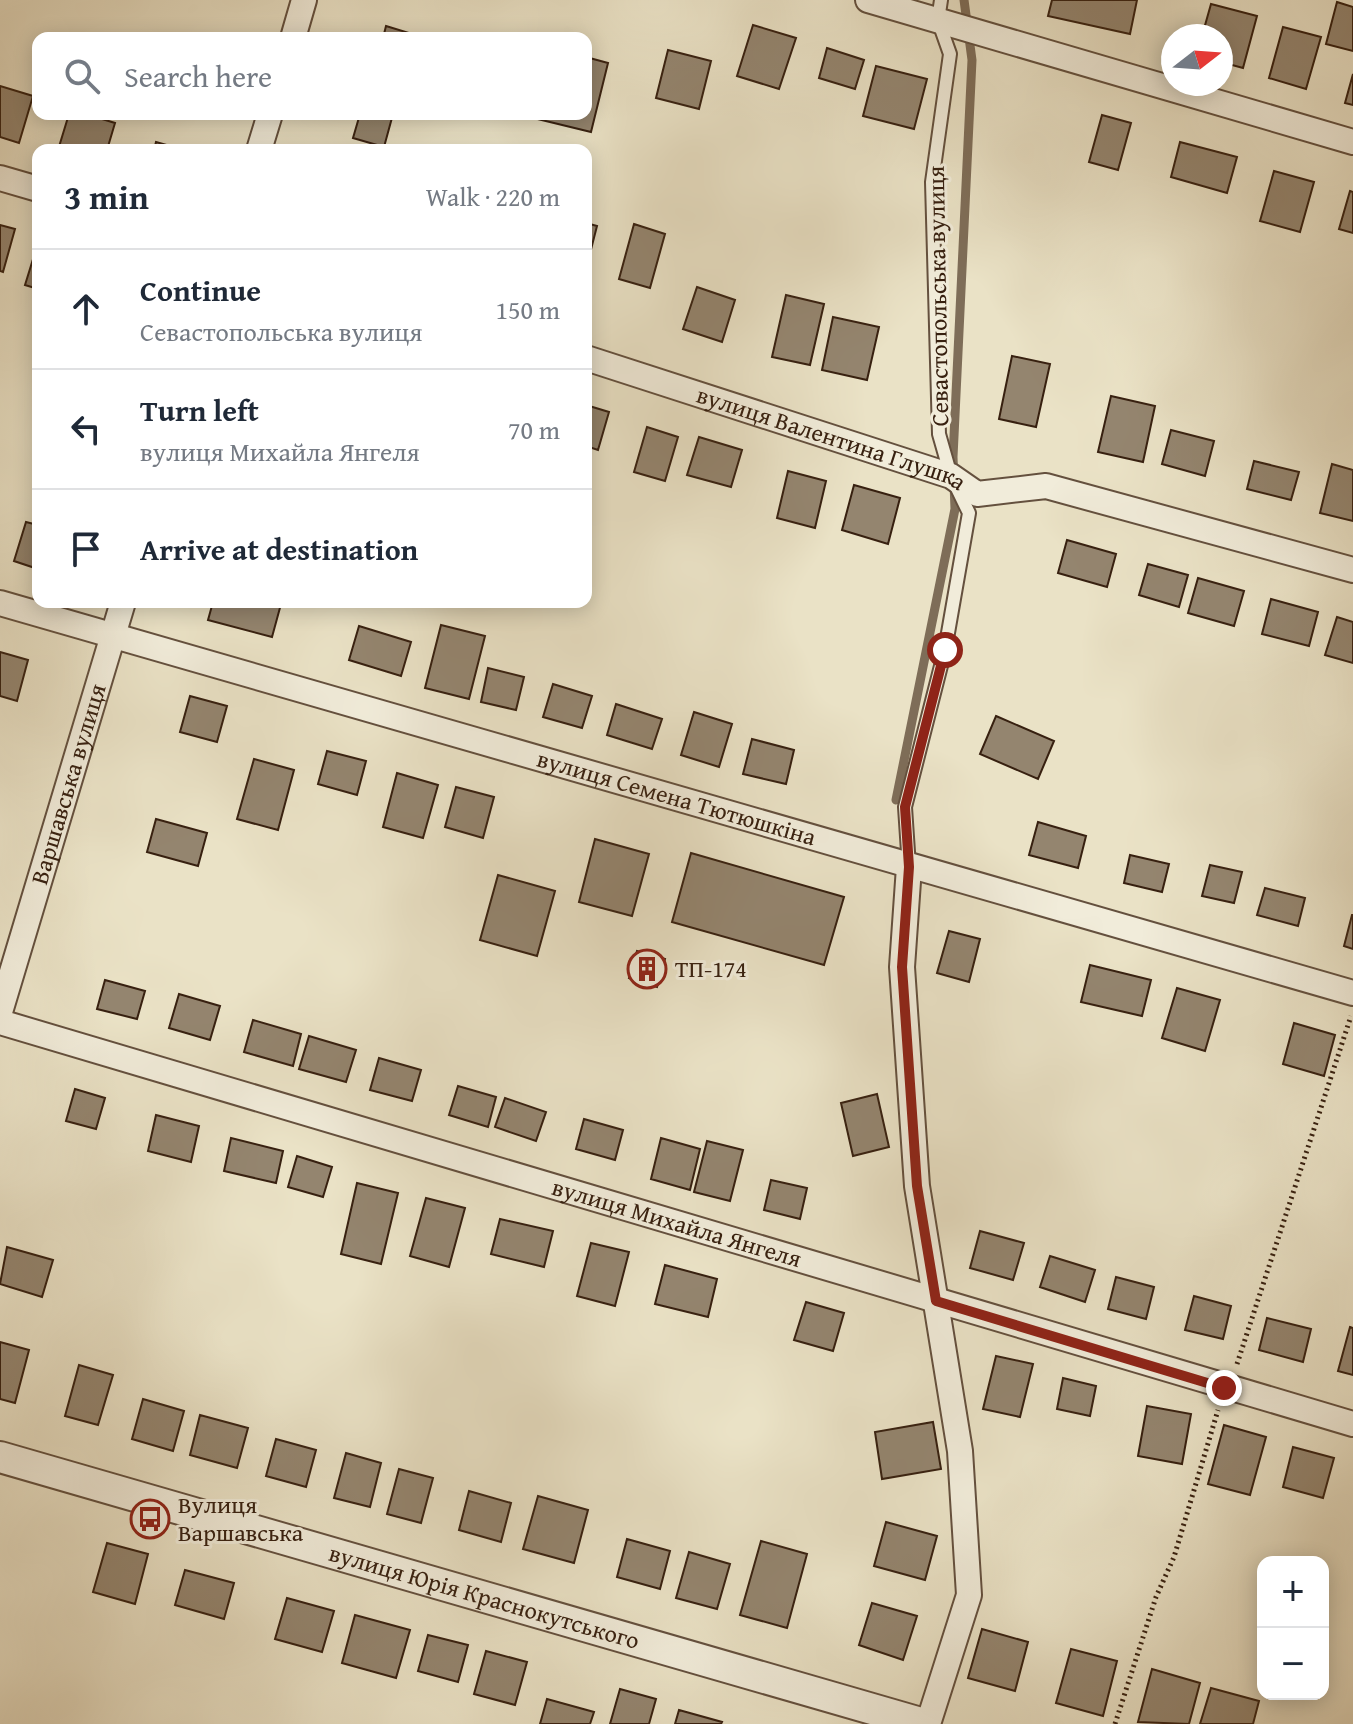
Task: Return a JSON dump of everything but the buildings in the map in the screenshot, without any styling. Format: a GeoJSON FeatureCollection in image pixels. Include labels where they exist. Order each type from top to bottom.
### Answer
{"type":"FeatureCollection","features":[{"type":"Feature","properties":{"kind":"street"},"geometry":{"type":"LineString","coordinates":[[295,32],[304,0]]}},
{"type":"Feature","properties":{"kind":"street"},"geometry":{"type":"LineString","coordinates":[[868,0],[940,10],[1353,142]]}},
{"type":"Feature","properties":{"kind":"street"},"geometry":{"type":"LineString","coordinates":[[261,144],[268,120]]}},
{"type":"Feature","properties":{"kind":"street"},"geometry":{"type":"LineString","coordinates":[[0,178],[32,187]]}},
{"type":"Feature","properties":{"kind":"street","name":"вулиця Валентина Глушка"},"geometry":{"type":"LineString","coordinates":[[592,360],[951,476],[977,494],[1046,486],[1353,570]]}},
{"type":"Feature","properties":{"kind":"street","name":"вулиця Семена Тютюшкіна"},"geometry":{"type":"LineString","coordinates":[[0,603],[1353,993]]}},
{"type":"Feature","properties":{"kind":"street","name":"Варшавська вулиця"},"geometry":{"type":"LineString","coordinates":[[0,1012],[121,608]]}},
{"type":"Feature","properties":{"kind":"street","name":"Севастопольська вулиця"},"geometry":{"type":"LineString","coordinates":[[909,867],[902,967],[917,1186],[960,1451],[969,1595],[926,1724]]}},
{"type":"Feature","properties":{"kind":"street","name":"вулиця Михайла Янгеля"},"geometry":{"type":"LineString","coordinates":[[0,1022],[1353,1424]]}},
{"type":"Feature","properties":{"kind":"street","name":"вулиця Юрія Краснокутського"},"geometry":{"type":"LineString","coordinates":[[0,1457],[926,1724]]}},
{"type":"Feature","properties":{"kind":"lane","name":"Севастопольська вулиця"},"geometry":{"type":"LineString","coordinates":[[909,867],[905,807],[945,650],[969,513],[951,476],[939,434],[932,182],[950,54],[940,10]]}},
{"type":"Feature","properties":{"kind":"waterway"},"geometry":{"type":"LineString","coordinates":[[896,800],[955,509],[953,457],[972,60],[964,0]]}},
{"type":"Feature","properties":{"kind":"place","name":"ТП-174"},"geometry":{"type":"Point","coordinates":[647,969]}},
{"type":"Feature","properties":{"kind":"place","name":"Вулиця Варшавська"},"geometry":{"type":"Point","coordinates":[150,1519]}},
{"type":"Feature","properties":{"kind":"route"},"geometry":{"type":"LineString","coordinates":[[945,650],[905,807],[909,867],[902,967],[917,1186],[936,1301],[1224,1388]]}}]}
